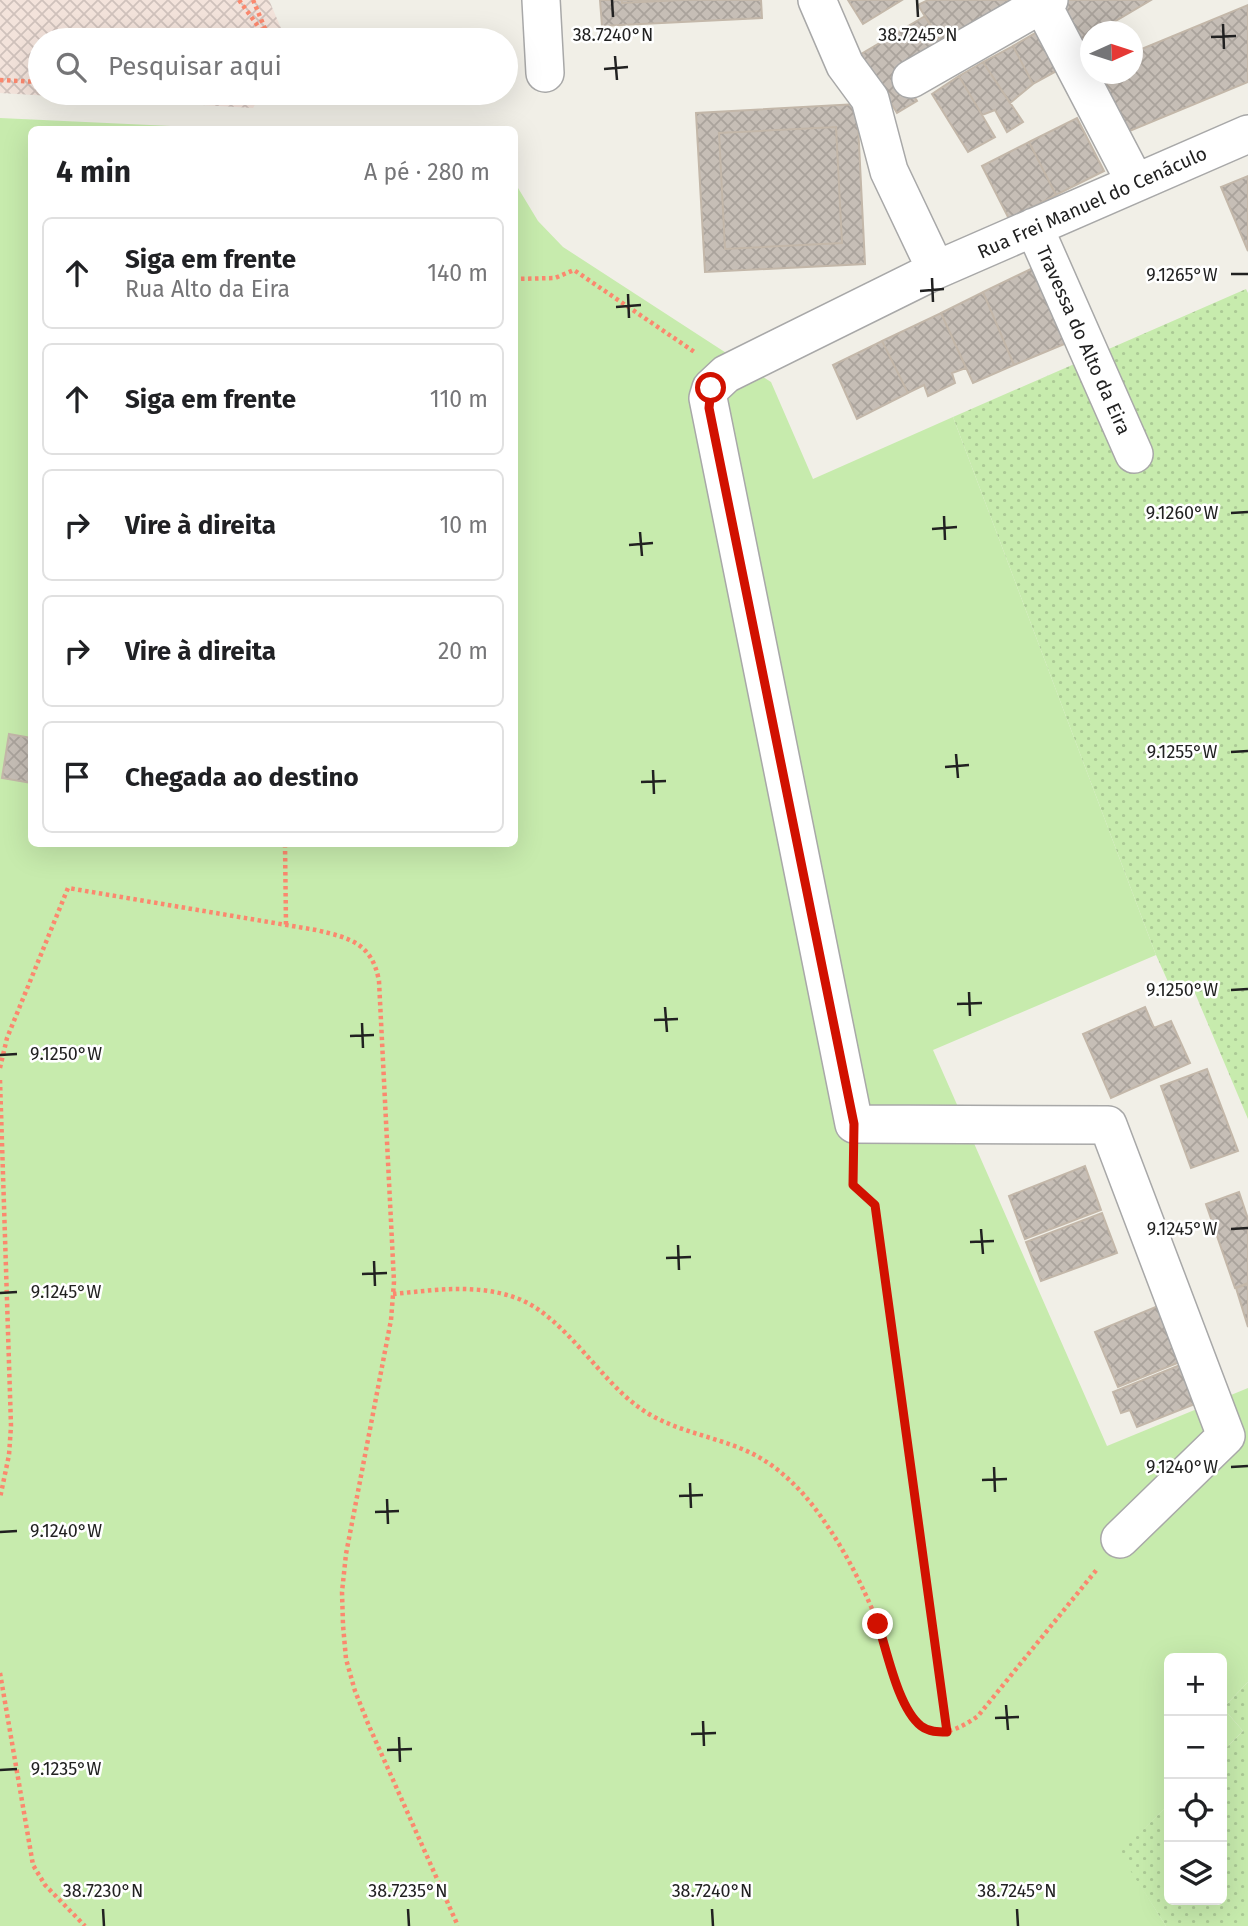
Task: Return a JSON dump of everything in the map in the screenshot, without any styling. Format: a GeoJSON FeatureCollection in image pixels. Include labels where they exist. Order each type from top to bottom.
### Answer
{"type":"FeatureCollection","features":[{"type":"Feature","properties":{"kind":"street"},"geometry":{"type":"LineString","coordinates":[[541,0],[545,73]]}},
{"type":"Feature","properties":{"kind":"street"},"geometry":{"type":"LineString","coordinates":[[817,0],[845,65],[870,99],[889,171],[936,270]]}},
{"type":"Feature","properties":{"kind":"street"},"geometry":{"type":"LineString","coordinates":[[911,79],[1045,2],[1135,182]]}},
{"type":"Feature","properties":{"kind":"street","name":"Rua Frei Manuel do Cenáculo"},"geometry":{"type":"LineString","coordinates":[[726,374],[936,270],[1248,134]]}},
{"type":"Feature","properties":{"kind":"street","name":"Travessa do Alto da Eira"},"geometry":{"type":"LineString","coordinates":[[1034,227],[1134,454]]}},
{"type":"Feature","properties":{"kind":"street"},"geometry":{"type":"LineString","coordinates":[[726,374],[711,388],[709,408],[854,1124],[1108,1125],[1226,1436],[1120,1539]]}},
{"type":"Feature","properties":{"kind":"path"},"geometry":{"type":"LineString","coordinates":[[239,0],[260,28]]}},
{"type":"Feature","properties":{"kind":"path"},"geometry":{"type":"LineString","coordinates":[[253,0],[264,28]]}},
{"type":"Feature","properties":{"kind":"path"},"geometry":{"type":"LineString","coordinates":[[0,80],[28,81]]}},
{"type":"Feature","properties":{"kind":"path"},"geometry":{"type":"LineString","coordinates":[[518,279],[555,278],[574,270],[726,374]]}},
{"type":"Feature","properties":{"kind":"path"},"geometry":{"type":"LineString","coordinates":[[285,847],[286,925]]}},
{"type":"Feature","properties":{"kind":"path"},"geometry":{"type":"LineString","coordinates":[[0,1068],[7,1038],[68,888],[327,932],[351,939],[371,956],[376,968],[391,1204],[393,1294],[391,1320],[346,1554],[342,1592],[346,1659],[369,1726],[458,1926]]}},
{"type":"Feature","properties":{"kind":"path"},"geometry":{"type":"LineString","coordinates":[[0,1080],[11,1426],[9,1455],[0,1499]]}},
{"type":"Feature","properties":{"kind":"path"},"geometry":{"type":"LineString","coordinates":[[854,1124],[853,1185],[875,1205],[947,1732]]}},
{"type":"Feature","properties":{"kind":"path"},"geometry":{"type":"LineString","coordinates":[[393,1294],[467,1288],[496,1291],[523,1301],[547,1317],[638,1407],[671,1424],[750,1453],[781,1473],[807,1498],[845,1556],[878,1624],[903,1700],[911,1715],[933,1732],[947,1732],[962,1727],[978,1716],[1120,1539]]}},
{"type":"Feature","properties":{"kind":"path"},"geometry":{"type":"LineString","coordinates":[[0,1672],[33,1865],[45,1885],[85,1926]]}},
{"type":"Feature","properties":{"kind":"shaded area"},"geometry":{"type":"Polygon","coordinates":[[[0,0],[269,0],[281,28],[28,28],[28,95],[0,93],[0,0]]]}},
{"type":"Feature","properties":{"kind":"shaded area"},"geometry":{"type":"Polygon","coordinates":[[[202,105],[255,105],[253,108],[202,105]]]}},
{"type":"Feature","properties":{"kind":"green space"},"geometry":{"type":"Polygon","coordinates":[[[0,118],[171,126],[28,126],[28,847],[518,847],[518,188],[538,221],[563,247],[771,382],[813,479],[953,417],[1156,955],[933,1050],[1107,1446],[1248,1388],[1248,1682],[1227,1704],[1227,1653],[1164,1653],[1164,1809],[1120,1853],[1166,1926],[0,1926],[0,118]]]}},
{"type":"Feature","properties":{"kind":"green space"},"geometry":{"type":"Polygon","coordinates":[[[1246,289],[1248,1119],[1192,986],[1174,995],[1156,955],[953,417],[1246,289]]]}},
{"type":"Feature","properties":{"kind":"green space"},"geometry":{"type":"Polygon","coordinates":[[[1248,1682],[1248,1926],[1166,1926],[1119,1853],[1164,1809],[1164,1905],[1227,1905],[1227,1747],[1243,1731],[1227,1713],[1227,1704],[1248,1682]]]}},
{"type":"Feature","properties":{"kind":"green space"},"geometry":{"type":"Polygon","coordinates":[[[1227,1713],[1243,1731],[1227,1747],[1227,1713]]]}},
{"type":"Feature","properties":{"kind":"building"},"geometry":{"type":"Polygon","coordinates":[[[600,0],[761,0],[762,18],[602,26],[600,0]]]}},
{"type":"Feature","properties":{"kind":"building"},"geometry":{"type":"Polygon","coordinates":[[[622,0],[682,0],[622,3],[622,0]]]}},
{"type":"Feature","properties":{"kind":"building"},"geometry":{"type":"Polygon","coordinates":[[[848,0],[902,0],[863,24],[848,0]]]}},
{"type":"Feature","properties":{"kind":"building"},"geometry":{"type":"Polygon","coordinates":[[[928,0],[1029,0],[944,48],[918,5],[928,0]]]}},
{"type":"Feature","properties":{"kind":"building"},"geometry":{"type":"Polygon","coordinates":[[[1059,0],[1151,0],[1116,21],[1080,21],[1080,37],[1059,0]]]}},
{"type":"Feature","properties":{"kind":"building"},"geometry":{"type":"Polygon","coordinates":[[[1248,5],[1248,82],[1120,135],[1098,84],[1143,84],[1143,48],[1248,5]]]}},
{"type":"Feature","properties":{"kind":"building"},"geometry":{"type":"Polygon","coordinates":[[[925,16],[944,48],[901,75],[917,101],[897,113],[861,54],[925,16]]]}},
{"type":"Feature","properties":{"kind":"building"},"geometry":{"type":"Polygon","coordinates":[[[1049,25],[1071,63],[1033,84],[1013,46],[1049,25]]]}},
{"type":"Feature","properties":{"kind":"building"},"geometry":{"type":"Polygon","coordinates":[[[1013,46],[1033,84],[1010,103],[983,62],[1013,46]]]}},
{"type":"Feature","properties":{"kind":"building"},"geometry":{"type":"Polygon","coordinates":[[[983,62],[1023,122],[1007,132],[995,110],[982,115],[959,76],[983,62]]]}},
{"type":"Feature","properties":{"kind":"building"},"geometry":{"type":"Polygon","coordinates":[[[959,76],[995,137],[968,152],[932,94],[959,76]]]}},
{"type":"Feature","properties":{"kind":"building"},"geometry":{"type":"Polygon","coordinates":[[[857,104],[865,264],[705,272],[696,113],[857,104]]]}},
{"type":"Feature","properties":{"kind":"building"},"geometry":{"type":"Polygon","coordinates":[[[1077,118],[1104,171],[1056,195],[1029,142],[1077,118]]]}},
{"type":"Feature","properties":{"kind":"building"},"geometry":{"type":"Polygon","coordinates":[[[836,127],[842,243],[725,249],[719,133],[836,127]]]}},
{"type":"Feature","properties":{"kind":"building"},"geometry":{"type":"Polygon","coordinates":[[[1029,142],[1056,195],[1009,219],[982,166],[1029,142]]]}},
{"type":"Feature","properties":{"kind":"building"},"geometry":{"type":"Polygon","coordinates":[[[1248,176],[1248,251],[1221,187],[1248,176]]]}},
{"type":"Feature","properties":{"kind":"building"},"geometry":{"type":"Polygon","coordinates":[[[1039,265],[1074,340],[1014,365],[983,292],[1039,265]]]}},
{"type":"Feature","properties":{"kind":"building"},"geometry":{"type":"Polygon","coordinates":[[[983,292],[1014,365],[973,383],[941,313],[983,292]]]}},
{"type":"Feature","properties":{"kind":"building"},"geometry":{"type":"Polygon","coordinates":[[[941,313],[966,368],[952,373],[955,383],[928,396],[924,385],[908,393],[882,341],[941,313]]]}},
{"type":"Feature","properties":{"kind":"building"},"geometry":{"type":"Polygon","coordinates":[[[882,341],[908,393],[857,419],[833,365],[882,341]]]}},
{"type":"Feature","properties":{"kind":"building"},"geometry":{"type":"Polygon","coordinates":[[[9,734],[28,737],[28,782],[2,778],[9,734]]]}},
{"type":"Feature","properties":{"kind":"building"},"geometry":{"type":"Polygon","coordinates":[[[1145,1007],[1154,1028],[1171,1021],[1190,1063],[1111,1098],[1083,1034],[1145,1007]]]}},
{"type":"Feature","properties":{"kind":"building"},"geometry":{"type":"Polygon","coordinates":[[[1207,1069],[1238,1151],[1191,1168],[1161,1086],[1207,1069]]]}},
{"type":"Feature","properties":{"kind":"building"},"geometry":{"type":"Polygon","coordinates":[[[1085,1166],[1101,1210],[1025,1239],[1009,1196],[1085,1166]]]}},
{"type":"Feature","properties":{"kind":"building"},"geometry":{"type":"Polygon","coordinates":[[[1239,1192],[1248,1219],[1248,1283],[1235,1288],[1206,1204],[1239,1192]]]}},
{"type":"Feature","properties":{"kind":"building"},"geometry":{"type":"Polygon","coordinates":[[[1102,1213],[1117,1253],[1041,1281],[1026,1242],[1102,1213]]]}},
{"type":"Feature","properties":{"kind":"building"},"geometry":{"type":"Polygon","coordinates":[[[1248,1284],[1248,1327],[1236,1288],[1248,1284]]]}},
{"type":"Feature","properties":{"kind":"building"},"geometry":{"type":"Polygon","coordinates":[[[1158,1306],[1180,1362],[1118,1387],[1095,1332],[1158,1306]]]}},
{"type":"Feature","properties":{"kind":"building"},"geometry":{"type":"Polygon","coordinates":[[[1180,1365],[1195,1404],[1137,1427],[1130,1410],[1121,1413],[1113,1392],[1180,1365]]]}},
{"type":"Feature","properties":{"kind":"route"},"geometry":{"type":"LineString","coordinates":[[711,388],[709,408],[854,1124],[853,1185],[875,1205],[947,1732],[933,1732],[911,1715],[903,1700],[878,1624]]}}]}
